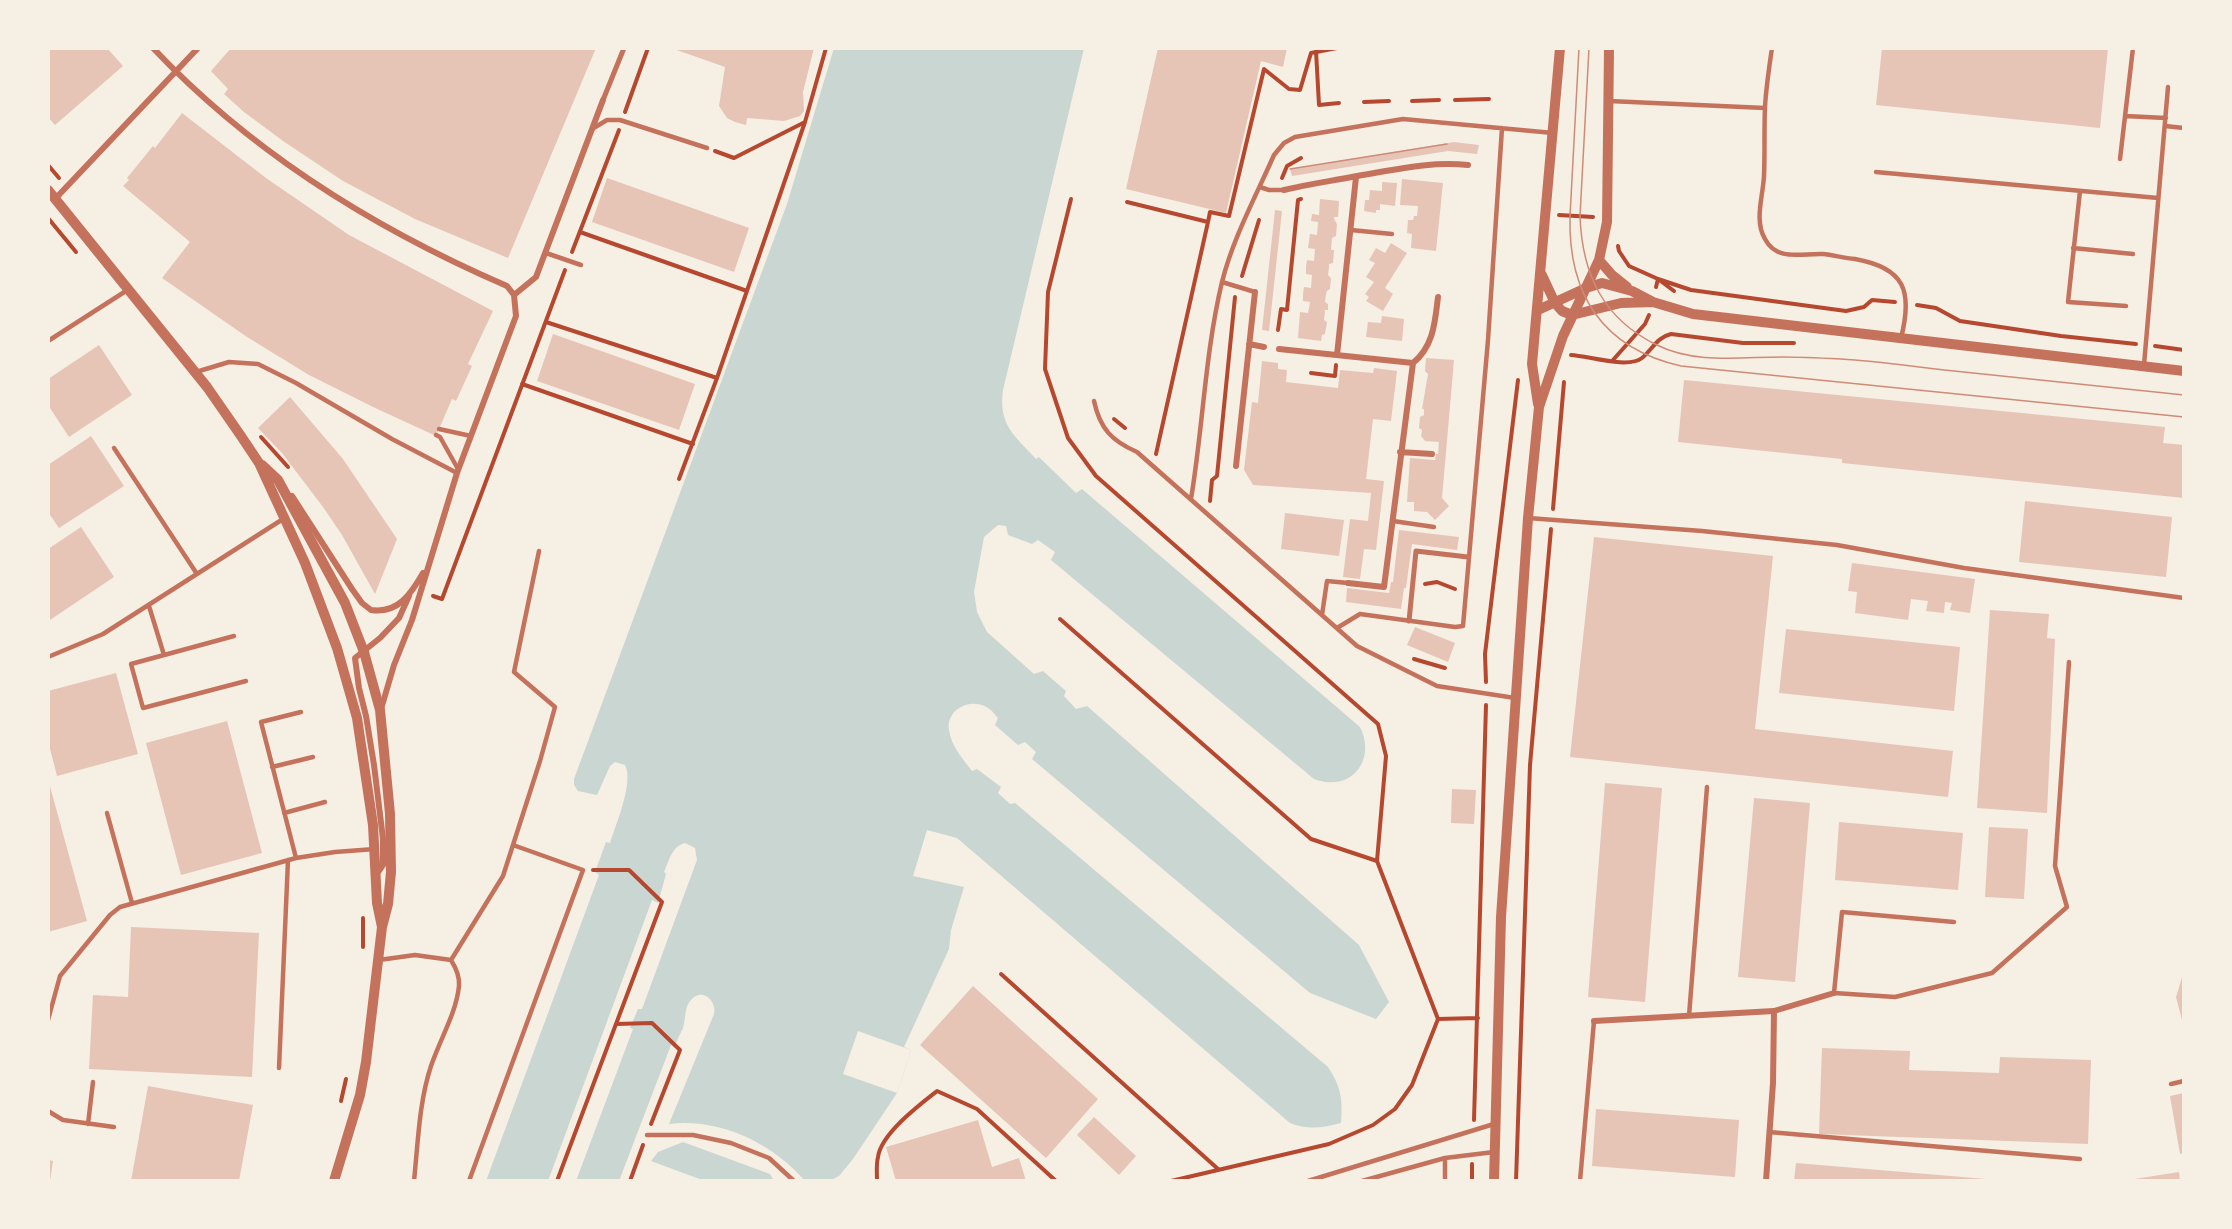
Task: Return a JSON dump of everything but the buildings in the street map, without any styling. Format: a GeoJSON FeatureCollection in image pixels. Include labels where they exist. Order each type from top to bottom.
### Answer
{"type":"FeatureCollection","features":[{"type":"Feature","properties":{"kind":"street"},"geometry":{"type":"LineString","coordinates":[[153,48],[241,131],[306,178],[383,226],[507,286],[514,295],[516,315],[457,471],[412,620],[394,665],[380,710]]}},
{"type":"Feature","properties":{"kind":"street"},"geometry":{"type":"LineString","coordinates":[[198,48],[52,194],[196,372],[259,463],[305,563],[337,648],[354,707],[383,849]]}},
{"type":"Feature","properties":{"kind":"street"},"geometry":{"type":"LineString","coordinates":[[514,295],[536,277],[624,48]]}},
{"type":"Feature","properties":{"kind":"street"},"geometry":{"type":"LineString","coordinates":[[1539,407],[1532,364],[1560,48]]}},
{"type":"Feature","properties":{"kind":"street"},"geometry":{"type":"LineString","coordinates":[[1494,1181],[1501,917],[1528,518],[1539,407],[1560,344],[1599,260],[1604,237],[1608,201],[1609,48]]}},
{"type":"Feature","properties":{"kind":"street"},"geometry":{"type":"LineString","coordinates":[[1284,190],[1319,181],[1356,177],[1406,166],[1448,163],[1468,165]]}},
{"type":"Feature","properties":{"kind":"street"},"geometry":{"type":"LineString","coordinates":[[1337,355],[1356,177]]}},
{"type":"Feature","properties":{"kind":"street"},"geometry":{"type":"LineString","coordinates":[[1599,260],[1612,275],[1632,291],[1653,302],[1693,314],[2184,371]]}},
{"type":"Feature","properties":{"kind":"street"},"geometry":{"type":"LineString","coordinates":[[1541,272],[1555,303],[1562,311],[1572,315],[1621,303],[1653,302]]}},
{"type":"Feature","properties":{"kind":"street"},"geometry":{"type":"LineString","coordinates":[[1538,310],[1602,283],[1632,291]]}},
{"type":"Feature","properties":{"kind":"street"},"geometry":{"type":"LineString","coordinates":[[1236,466],[1255,292]]}},
{"type":"Feature","properties":{"kind":"street"},"geometry":{"type":"LineString","coordinates":[[1280,349],[1413,363],[1424,355],[1434,330],[1438,297]]}},
{"type":"Feature","properties":{"kind":"street"},"geometry":{"type":"LineString","coordinates":[[1249,344],[1264,347]]}},
{"type":"Feature","properties":{"kind":"street"},"geometry":{"type":"LineString","coordinates":[[1348,583],[1384,586],[1413,363]]}},
{"type":"Feature","properties":{"kind":"street"},"geometry":{"type":"LineString","coordinates":[[1400,452],[1432,454]]}},
{"type":"Feature","properties":{"kind":"street"},"geometry":{"type":"LineString","coordinates":[[259,463],[289,491],[362,603],[370,610],[394,608],[409,596]]}},
{"type":"Feature","properties":{"kind":"street"},"geometry":{"type":"LineString","coordinates":[[278,480],[345,603],[364,652],[380,710],[390,814],[376,876],[377,903],[382,927]]}},
{"type":"Feature","properties":{"kind":"street"},"geometry":{"type":"LineString","coordinates":[[1409,621],[1416,551],[1468,557]]}},
{"type":"Feature","properties":{"kind":"street"},"geometry":{"type":"LineString","coordinates":[[334,1181],[360,1095],[382,927],[388,904],[374,765],[355,658],[399,618],[428,564]]}},
{"type":"Feature","properties":{"kind":"street"},"geometry":{"type":"LineString","coordinates":[[1594,1021],[1774,1011],[1834,993]]}},
{"type":"Feature","properties":{"kind":"street"},"geometry":{"type":"LineString","coordinates":[[1766,1181],[1773,1083],[1774,1011]]}},
{"type":"Feature","properties":{"kind":"lane"},"geometry":{"type":"LineString","coordinates":[[1772,48],[1765,108],[1764,177],[1760,219],[1763,238],[1783,254],[1824,254],[1869,261],[1887,269],[1900,283],[1907,303],[1901,339]]}},
{"type":"Feature","properties":{"kind":"lane"},"geometry":{"type":"LineString","coordinates":[[2120,159],[2133,48]]}},
{"type":"Feature","properties":{"kind":"lane"},"geometry":{"type":"LineString","coordinates":[[2144,367],[2168,87]]}},
{"type":"Feature","properties":{"kind":"lane"},"geometry":{"type":"LineString","coordinates":[[1609,101],[1765,108]]}},
{"type":"Feature","properties":{"kind":"lane"},"geometry":{"type":"LineString","coordinates":[[2125,116],[2166,118]]}},
{"type":"Feature","properties":{"kind":"lane"},"geometry":{"type":"LineString","coordinates":[[1191,499],[1209,356],[1222,282],[1232,251],[1274,155],[1284,142],[1295,137],[1403,119],[1553,133]]}},
{"type":"Feature","properties":{"kind":"lane"},"geometry":{"type":"LineString","coordinates":[[592,129],[607,120],[622,121],[707,148]]}},
{"type":"Feature","properties":{"kind":"lane"},"geometry":{"type":"LineString","coordinates":[[2165,126],[2184,128]]}},
{"type":"Feature","properties":{"kind":"lane"},"geometry":{"type":"LineString","coordinates":[[1337,628],[1360,614],[1455,627],[1462,626],[1488,340],[1502,128]]}},
{"type":"Feature","properties":{"kind":"lane"},"geometry":{"type":"LineString","coordinates":[[1876,172],[2158,198]]}},
{"type":"Feature","properties":{"kind":"lane"},"geometry":{"type":"LineString","coordinates":[[1260,187],[1269,190],[1284,190]]}},
{"type":"Feature","properties":{"kind":"lane"},"geometry":{"type":"LineString","coordinates":[[2080,191],[2068,302],[2126,306]]}},
{"type":"Feature","properties":{"kind":"lane"},"geometry":{"type":"LineString","coordinates":[[1351,230],[1392,234]]}},
{"type":"Feature","properties":{"kind":"lane"},"geometry":{"type":"LineString","coordinates":[[2073,248],[2133,255]]}},
{"type":"Feature","properties":{"kind":"lane"},"geometry":{"type":"LineString","coordinates":[[546,253],[581,265]]}},
{"type":"Feature","properties":{"kind":"lane"},"geometry":{"type":"LineString","coordinates":[[1222,282],[1255,292]]}},
{"type":"Feature","properties":{"kind":"lane"},"geometry":{"type":"LineString","coordinates":[[48,341],[129,289]]}},
{"type":"Feature","properties":{"kind":"lane"},"geometry":{"type":"LineString","coordinates":[[196,372],[229,362],[258,364],[296,383],[392,439],[457,471]]}},
{"type":"Feature","properties":{"kind":"lane"},"geometry":{"type":"LineString","coordinates":[[1094,401],[1097,416],[1104,429],[1120,445],[1137,452],[1357,646],[1437,686],[1515,698]]}},
{"type":"Feature","properties":{"kind":"lane"},"geometry":{"type":"LineString","coordinates":[[439,429],[471,436]]}},
{"type":"Feature","properties":{"kind":"lane"},"geometry":{"type":"LineString","coordinates":[[436,435],[440,437],[457,471]]}},
{"type":"Feature","properties":{"kind":"lane"},"geometry":{"type":"LineString","coordinates":[[114,448],[197,574]]}},
{"type":"Feature","properties":{"kind":"lane"},"geometry":{"type":"LineString","coordinates":[[1528,518],[1702,531],[1837,545],[1964,568],[2184,598]]}},
{"type":"Feature","properties":{"kind":"lane"},"geometry":{"type":"LineString","coordinates":[[48,657],[103,634],[283,519]]}},
{"type":"Feature","properties":{"kind":"lane"},"geometry":{"type":"LineString","coordinates":[[1393,522],[1434,527]]}},
{"type":"Feature","properties":{"kind":"lane"},"geometry":{"type":"LineString","coordinates":[[451,960],[503,876],[555,707],[514,672],[539,551]]}},
{"type":"Feature","properties":{"kind":"lane"},"geometry":{"type":"LineString","coordinates":[[1322,615],[1327,581],[1348,583]]}},
{"type":"Feature","properties":{"kind":"lane"},"geometry":{"type":"LineString","coordinates":[[149,606],[164,655]]}},
{"type":"Feature","properties":{"kind":"lane"},"geometry":{"type":"LineString","coordinates":[[234,636],[131,664],[143,708],[246,681]]}},
{"type":"Feature","properties":{"kind":"lane"},"geometry":{"type":"LineString","coordinates":[[1954,922],[1842,912],[1834,993],[1895,997],[1992,972],[2067,907],[2055,866],[2069,662]]}},
{"type":"Feature","properties":{"kind":"lane"},"geometry":{"type":"LineString","coordinates":[[296,858],[261,722],[301,712]]}},
{"type":"Feature","properties":{"kind":"lane"},"geometry":{"type":"LineString","coordinates":[[272,768],[313,757]]}},
{"type":"Feature","properties":{"kind":"lane"},"geometry":{"type":"LineString","coordinates":[[1689,1016],[1707,787]]}},
{"type":"Feature","properties":{"kind":"lane"},"geometry":{"type":"LineString","coordinates":[[284,813],[325,802]]}},
{"type":"Feature","properties":{"kind":"lane"},"geometry":{"type":"LineString","coordinates":[[106,813],[132,903]]}},
{"type":"Feature","properties":{"kind":"lane"},"geometry":{"type":"LineString","coordinates":[[469,1181],[583,870],[513,844]]}},
{"type":"Feature","properties":{"kind":"lane"},"geometry":{"type":"LineString","coordinates":[[48,1020],[60,976],[110,915],[120,907],[296,858],[334,852],[383,849]]}},
{"type":"Feature","properties":{"kind":"lane"},"geometry":{"type":"LineString","coordinates":[[279,1068],[288,860]]}},
{"type":"Feature","properties":{"kind":"lane"},"geometry":{"type":"LineString","coordinates":[[379,960],[415,955],[451,960]]}},
{"type":"Feature","properties":{"kind":"lane"},"geometry":{"type":"LineString","coordinates":[[414,1181],[423,1101],[431,1067],[453,1009],[459,985],[457,970],[451,960]]}},
{"type":"Feature","properties":{"kind":"lane"},"geometry":{"type":"LineString","coordinates":[[1580,1181],[1594,1021]]}},
{"type":"Feature","properties":{"kind":"lane"},"geometry":{"type":"LineString","coordinates":[[2171,1084],[2184,1081]]}},
{"type":"Feature","properties":{"kind":"lane"},"geometry":{"type":"LineString","coordinates":[[88,1124],[93,1082]]}},
{"type":"Feature","properties":{"kind":"lane"},"geometry":{"type":"LineString","coordinates":[[48,1111],[63,1120],[114,1127]]}},
{"type":"Feature","properties":{"kind":"lane"},"geometry":{"type":"LineString","coordinates":[[1308,1181],[1495,1124]]}},
{"type":"Feature","properties":{"kind":"lane"},"geometry":{"type":"LineString","coordinates":[[1769,1132],[2080,1159]]}},
{"type":"Feature","properties":{"kind":"lane"},"geometry":{"type":"LineString","coordinates":[[647,1135],[693,1135],[731,1143],[769,1158],[794,1181]]}},
{"type":"Feature","properties":{"kind":"lane"},"geometry":{"type":"LineString","coordinates":[[1362,1181],[1445,1158],[1494,1152]]}},
{"type":"Feature","properties":{"kind":"lane"},"geometry":{"type":"LineString","coordinates":[[1444,1181],[1445,1158]]}},
{"type":"Feature","properties":{"kind":"path"},"geometry":{"type":"LineString","coordinates":[[574,249],[648,48]]}},
{"type":"Feature","properties":{"kind":"path"},"geometry":{"type":"LineString","coordinates":[[680,479],[805,122],[826,48]]}},
{"type":"Feature","properties":{"kind":"path"},"geometry":{"type":"LineString","coordinates":[[1156,455],[1210,212],[1229,216],[1264,69],[1289,89],[1300,90],[1311,53],[1337,48]]}},
{"type":"Feature","properties":{"kind":"path"},"geometry":{"type":"LineString","coordinates":[[1316,51],[1319,105],[1339,103]]}},
{"type":"Feature","properties":{"kind":"path"},"geometry":{"type":"LineString","coordinates":[[1455,100],[1489,99]]}},
{"type":"Feature","properties":{"kind":"path"},"geometry":{"type":"LineString","coordinates":[[1412,101],[1439,100]]}},
{"type":"Feature","properties":{"kind":"path"},"geometry":{"type":"LineString","coordinates":[[1364,102],[1389,101]]}},
{"type":"Feature","properties":{"kind":"path"},"geometry":{"type":"LineString","coordinates":[[707,148],[734,158],[805,122]]}},
{"type":"Feature","properties":{"kind":"path"},"geometry":{"type":"LineString","coordinates":[[1278,330],[1281,309],[1287,310],[1298,200],[1305,197]]}},
{"type":"Feature","properties":{"kind":"path"},"geometry":{"type":"LineString","coordinates":[[1071,199],[1048,292],[1045,369],[1068,438],[1096,476],[1378,724],[1386,756],[1377,861],[1438,1019],[1412,1085],[1395,1109],[1373,1125],[1329,1144],[1171,1181]]}},
{"type":"Feature","properties":{"kind":"path"},"geometry":{"type":"LineString","coordinates":[[1127,202],[1208,222]]}},
{"type":"Feature","properties":{"kind":"path"},"geometry":{"type":"LineString","coordinates":[[1558,225],[1558,215],[1594,218],[1593,234],[1604,237]]}},
{"type":"Feature","properties":{"kind":"path"},"geometry":{"type":"LineString","coordinates":[[48,218],[77,253]]}},
{"type":"Feature","properties":{"kind":"path"},"geometry":{"type":"LineString","coordinates":[[580,232],[747,291]]}},
{"type":"Feature","properties":{"kind":"path"},"geometry":{"type":"LineString","coordinates":[[1619,251],[1629,266],[1691,290],[1846,311],[1864,307],[1872,300],[1876,300]]}},
{"type":"Feature","properties":{"kind":"path"},"geometry":{"type":"LineString","coordinates":[[429,606],[433,595],[442,599],[566,268]]}},
{"type":"Feature","properties":{"kind":"path"},"geometry":{"type":"LineString","coordinates":[[1656,289],[1658,279]]}},
{"type":"Feature","properties":{"kind":"path"},"geometry":{"type":"LineString","coordinates":[[1930,306],[1960,321],[2061,336],[2184,350]]}},
{"type":"Feature","properties":{"kind":"path"},"geometry":{"type":"LineString","coordinates":[[1612,361],[1645,324],[1649,315]]}},
{"type":"Feature","properties":{"kind":"path"},"geometry":{"type":"LineString","coordinates":[[546,322],[717,378]]}},
{"type":"Feature","properties":{"kind":"path"},"geometry":{"type":"LineString","coordinates":[[1565,354],[1630,363],[1641,359],[1660,339],[1671,334],[1743,343],[1797,343]]}},
{"type":"Feature","properties":{"kind":"path"},"geometry":{"type":"LineString","coordinates":[[1570,362],[1576,355]]}},
{"type":"Feature","properties":{"kind":"path"},"geometry":{"type":"LineString","coordinates":[[1311,373],[1335,376],[1336,369]]}},
{"type":"Feature","properties":{"kind":"path"},"geometry":{"type":"LineString","coordinates":[[1486,663],[1518,378]]}},
{"type":"Feature","properties":{"kind":"path"},"geometry":{"type":"LineString","coordinates":[[1516,1181],[1530,765],[1564,381]]}},
{"type":"Feature","properties":{"kind":"path"},"geometry":{"type":"LineString","coordinates":[[522,384],[693,444]]}},
{"type":"Feature","properties":{"kind":"path"},"geometry":{"type":"LineString","coordinates":[[1420,586],[1437,582],[1459,591]]}},
{"type":"Feature","properties":{"kind":"path"},"geometry":{"type":"LineString","coordinates":[[1060,619],[1311,839],[1377,861]]}},
{"type":"Feature","properties":{"kind":"path"},"geometry":{"type":"LineString","coordinates":[[1474,1130],[1485,727]]}},
{"type":"Feature","properties":{"kind":"path"},"geometry":{"type":"LineString","coordinates":[[557,1181],[662,902],[629,870],[583,870]]}},
{"type":"Feature","properties":{"kind":"path"},"geometry":{"type":"LineString","coordinates":[[363,916],[363,958]]}},
{"type":"Feature","properties":{"kind":"path"},"geometry":{"type":"LineString","coordinates":[[1001,974],[1219,1170]]}},
{"type":"Feature","properties":{"kind":"path"},"geometry":{"type":"LineString","coordinates":[[1438,1019],[1498,1018]]}},
{"type":"Feature","properties":{"kind":"path"},"geometry":{"type":"LineString","coordinates":[[616,1024],[652,1023],[680,1050],[630,1181]]}},
{"type":"Feature","properties":{"kind":"path"},"geometry":{"type":"LineString","coordinates":[[339,1109],[348,1068]]}},
{"type":"Feature","properties":{"kind":"path"},"geometry":{"type":"LineString","coordinates":[[877,1181],[878,1156],[884,1143],[913,1110],[937,1091],[977,1109],[1056,1181]]}},
{"type":"Feature","properties":{"kind":"path"},"geometry":{"type":"LineString","coordinates":[[1472,1181],[1473,1155]]}},
{"type":"Feature","properties":{"kind":"shaded area"},"geometry":{"type":"Polygon","coordinates":[[[834,48],[1084,48],[1003,390],[1002,402],[1006,421],[1015,436],[1036,459],[1039,457],[1076,493],[1082,489],[1360,727],[1365,751],[1362,762],[1349,778],[1339,782],[1314,779],[1051,560],[1055,552],[1038,540],[1032,544],[1008,535],[1006,526],[998,525],[984,537],[974,592],[977,612],[987,632],[1034,674],[1043,671],[1066,691],[1064,696],[1076,709],[1087,706],[1359,945],[1389,1002],[1376,1019],[1310,993],[1032,759],[1036,752],[1025,742],[1018,745],[995,725],[998,718],[989,709],[974,704],[961,707],[951,716],[950,736],[972,771],[977,769],[1001,787],[998,793],[1010,804],[1015,803],[1328,1067],[1340,1094],[1341,1123],[1315,1128],[1290,1123],[957,838],[927,830],[913,876],[964,887],[951,930],[949,949],[904,1047],[911,1050],[897,1093],[839,1176],[829,1181],[805,1181],[777,1155],[744,1136],[707,1125],[669,1124],[714,1014],[711,1000],[700,995],[695,996],[687,1006],[683,1028],[675,1046],[671,1045],[619,1181],[576,1181],[633,1029],[630,1028],[638,1009],[642,1009],[697,860],[695,848],[685,843],[677,847],[669,859],[658,903],[652,900],[548,1181],[486,1181],[599,875],[595,872],[606,842],[610,843],[626,792],[625,765],[615,762],[610,766],[597,795],[578,791],[574,785],[574,779],[787,204],[834,48]]]}},
{"type":"Feature","properties":{"kind":"shaded area"},"geometry":{"type":"Polygon","coordinates":[[[683,1142],[770,1174],[774,1181],[705,1181],[651,1161],[658,1152],[683,1142]]]}},
{"type":"Feature","properties":{"kind":"pier"},"geometry":{"type":"Polygon","coordinates":[[[858,1031],[911,1050],[897,1093],[843,1074],[858,1031]]]}},
{"type":"Feature","properties":{"kind":"tram line"},"geometry":{"type":"LineString","coordinates":[[1579,48],[1570,216],[1575,270],[1583,293],[1595,314],[1630,346],[1653,358],[1681,366],[2184,417]]}},
{"type":"Feature","properties":{"kind":"tram line"},"geometry":{"type":"LineString","coordinates":[[1589,48],[1580,216],[1585,257],[1591,275],[1609,308],[1638,334],[1671,351],[1702,357],[1796,357],[1855,360],[2184,395]]}},
{"type":"Feature","properties":{"kind":"tram line"},"geometry":{"type":"LineString","coordinates":[[1290,169],[1447,144]]}}]}
